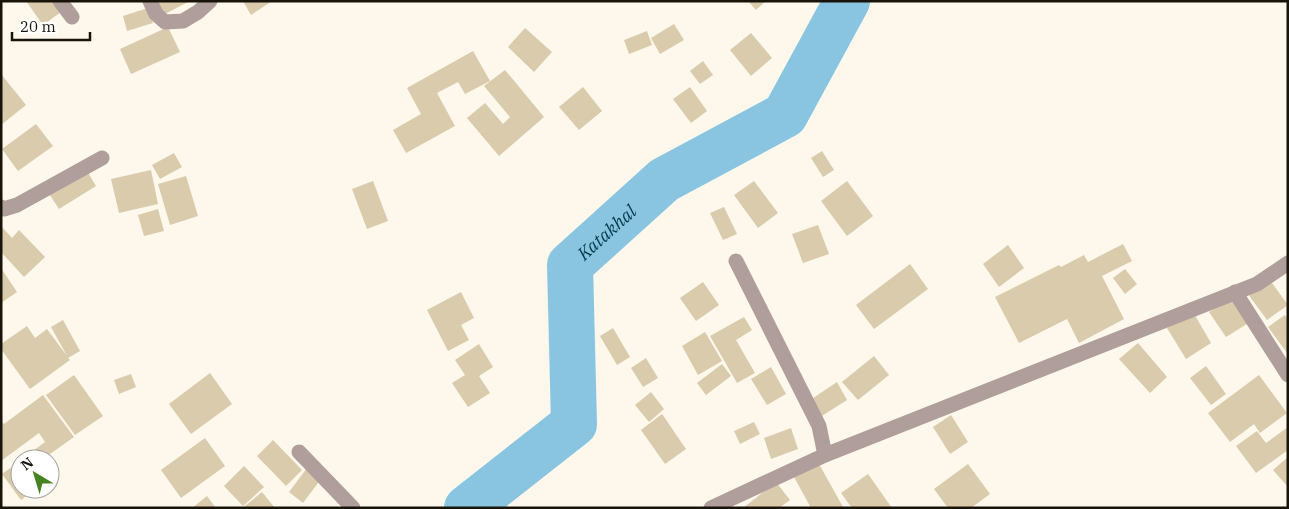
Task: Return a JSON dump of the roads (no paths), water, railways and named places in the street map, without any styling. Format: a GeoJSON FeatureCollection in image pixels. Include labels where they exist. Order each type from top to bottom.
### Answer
{"type":"FeatureCollection","features":[{"type":"Feature","properties":{"kind":"street"},"geometry":{"type":"LineString","coordinates":[[60,1],[72,17]]}},
{"type":"Feature","properties":{"kind":"street"},"geometry":{"type":"LineString","coordinates":[[150,1],[156,14],[165,22],[183,21],[198,12],[210,1]]}},
{"type":"Feature","properties":{"kind":"street"},"geometry":{"type":"LineString","coordinates":[[1,207],[4,209],[17,205],[102,158]]}},
{"type":"Feature","properties":{"kind":"street"},"geometry":{"type":"LineString","coordinates":[[736,261],[819,426],[825,456]]}},
{"type":"Feature","properties":{"kind":"street"},"geometry":{"type":"LineString","coordinates":[[711,508],[825,456],[1257,284],[1288,264]]}},
{"type":"Feature","properties":{"kind":"street"},"geometry":{"type":"LineString","coordinates":[[1235,292],[1288,375]]}},
{"type":"Feature","properties":{"kind":"street"},"geometry":{"type":"LineString","coordinates":[[298,452],[353,508]]}},
{"type":"Feature","properties":{"kind":"waterway","name":"Katakhal"},"geometry":{"type":"LineString","coordinates":[[467,508],[574,424],[570,265],[664,180],[785,115],[847,1]]}}]}
